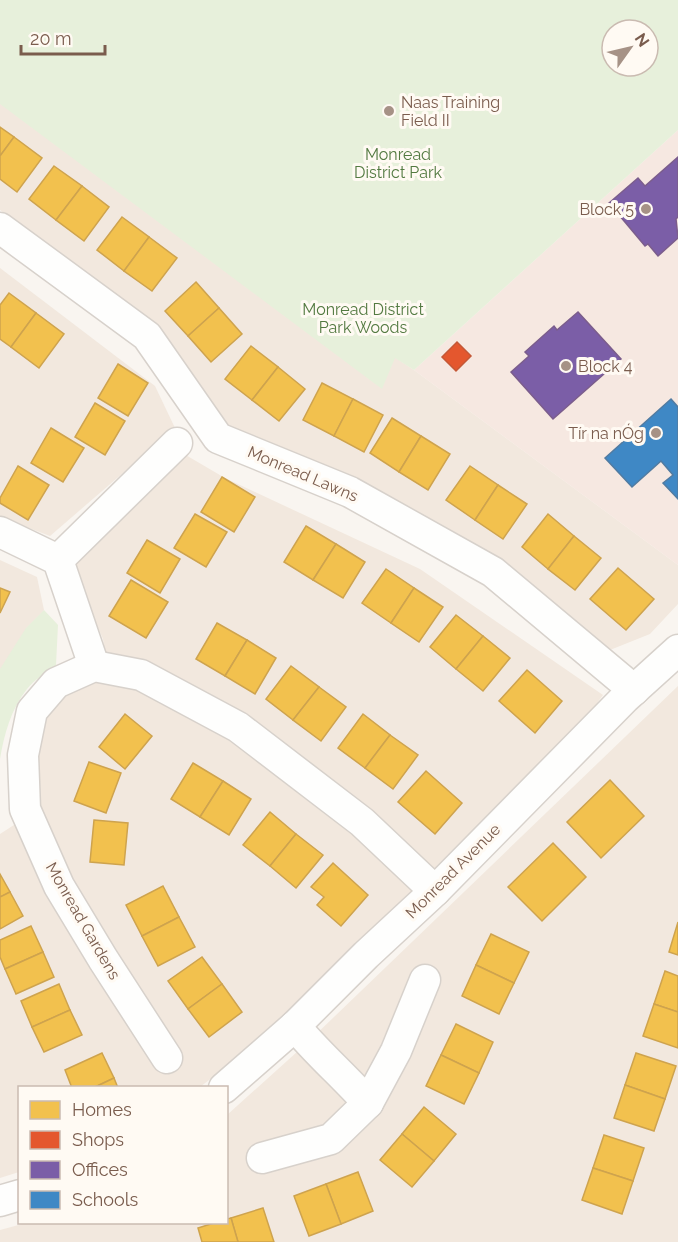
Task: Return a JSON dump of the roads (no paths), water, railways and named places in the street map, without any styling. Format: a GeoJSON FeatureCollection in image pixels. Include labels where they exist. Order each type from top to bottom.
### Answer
{"type":"FeatureCollection","features":[{"type":"Feature","properties":{"kind":"street","name":"Monread Lawns"},"geometry":{"type":"LineString","coordinates":[[0,228],[147,336],[218,438],[350,492],[493,572],[634,690]]}},
{"type":"Feature","properties":{"kind":"street"},"geometry":{"type":"LineString","coordinates":[[58,560],[177,443]]}},
{"type":"Feature","properties":{"kind":"street"},"geometry":{"type":"LineString","coordinates":[[0,532],[58,560],[94,666],[141,675],[238,727],[362,822],[435,891]]}},
{"type":"Feature","properties":{"kind":"street","name":"Monread Avenue"},"geometry":{"type":"LineString","coordinates":[[226,1086],[295,1026],[366,955],[435,891],[634,690],[678,650]]}},
{"type":"Feature","properties":{"kind":"street","name":"Monread Gardens"},"geometry":{"type":"LineString","coordinates":[[94,666],[56,683],[32,711],[23,755],[26,809],[59,886],[167,1058]]}},
{"type":"Feature","properties":{"kind":"street"},"geometry":{"type":"LineString","coordinates":[[262,1158],[331,1140],[368,1103],[396,1051],[425,981]]}},
{"type":"Feature","properties":{"kind":"street"},"geometry":{"type":"LineString","coordinates":[[295,1026],[368,1103]]}},
{"type":"Feature","properties":{"kind":"street"},"geometry":{"type":"LineString","coordinates":[[0,1201],[18,1196]]}},
{"type":"Feature","properties":{"kind":"place","name":"Naas Training Field II"},"geometry":{"type":"Point","coordinates":[389,111]}},
{"type":"Feature","properties":{"kind":"place","name":"Block 5"},"geometry":{"type":"Point","coordinates":[646,209]}},
{"type":"Feature","properties":{"kind":"place","name":"Block 4"},"geometry":{"type":"Point","coordinates":[566,366]}},
{"type":"Feature","properties":{"kind":"place","name":"Tír na nÓg"},"geometry":{"type":"Point","coordinates":[656,433]}},
{"type":"Feature","properties":{"kind":"park label","name":"Monread District Park"},"geometry":{"type":"Point","coordinates":[398,163]}},
{"type":"Feature","properties":{"kind":"park label","name":"Monread District Park Woods"},"geometry":{"type":"Point","coordinates":[363,318]}}]}
